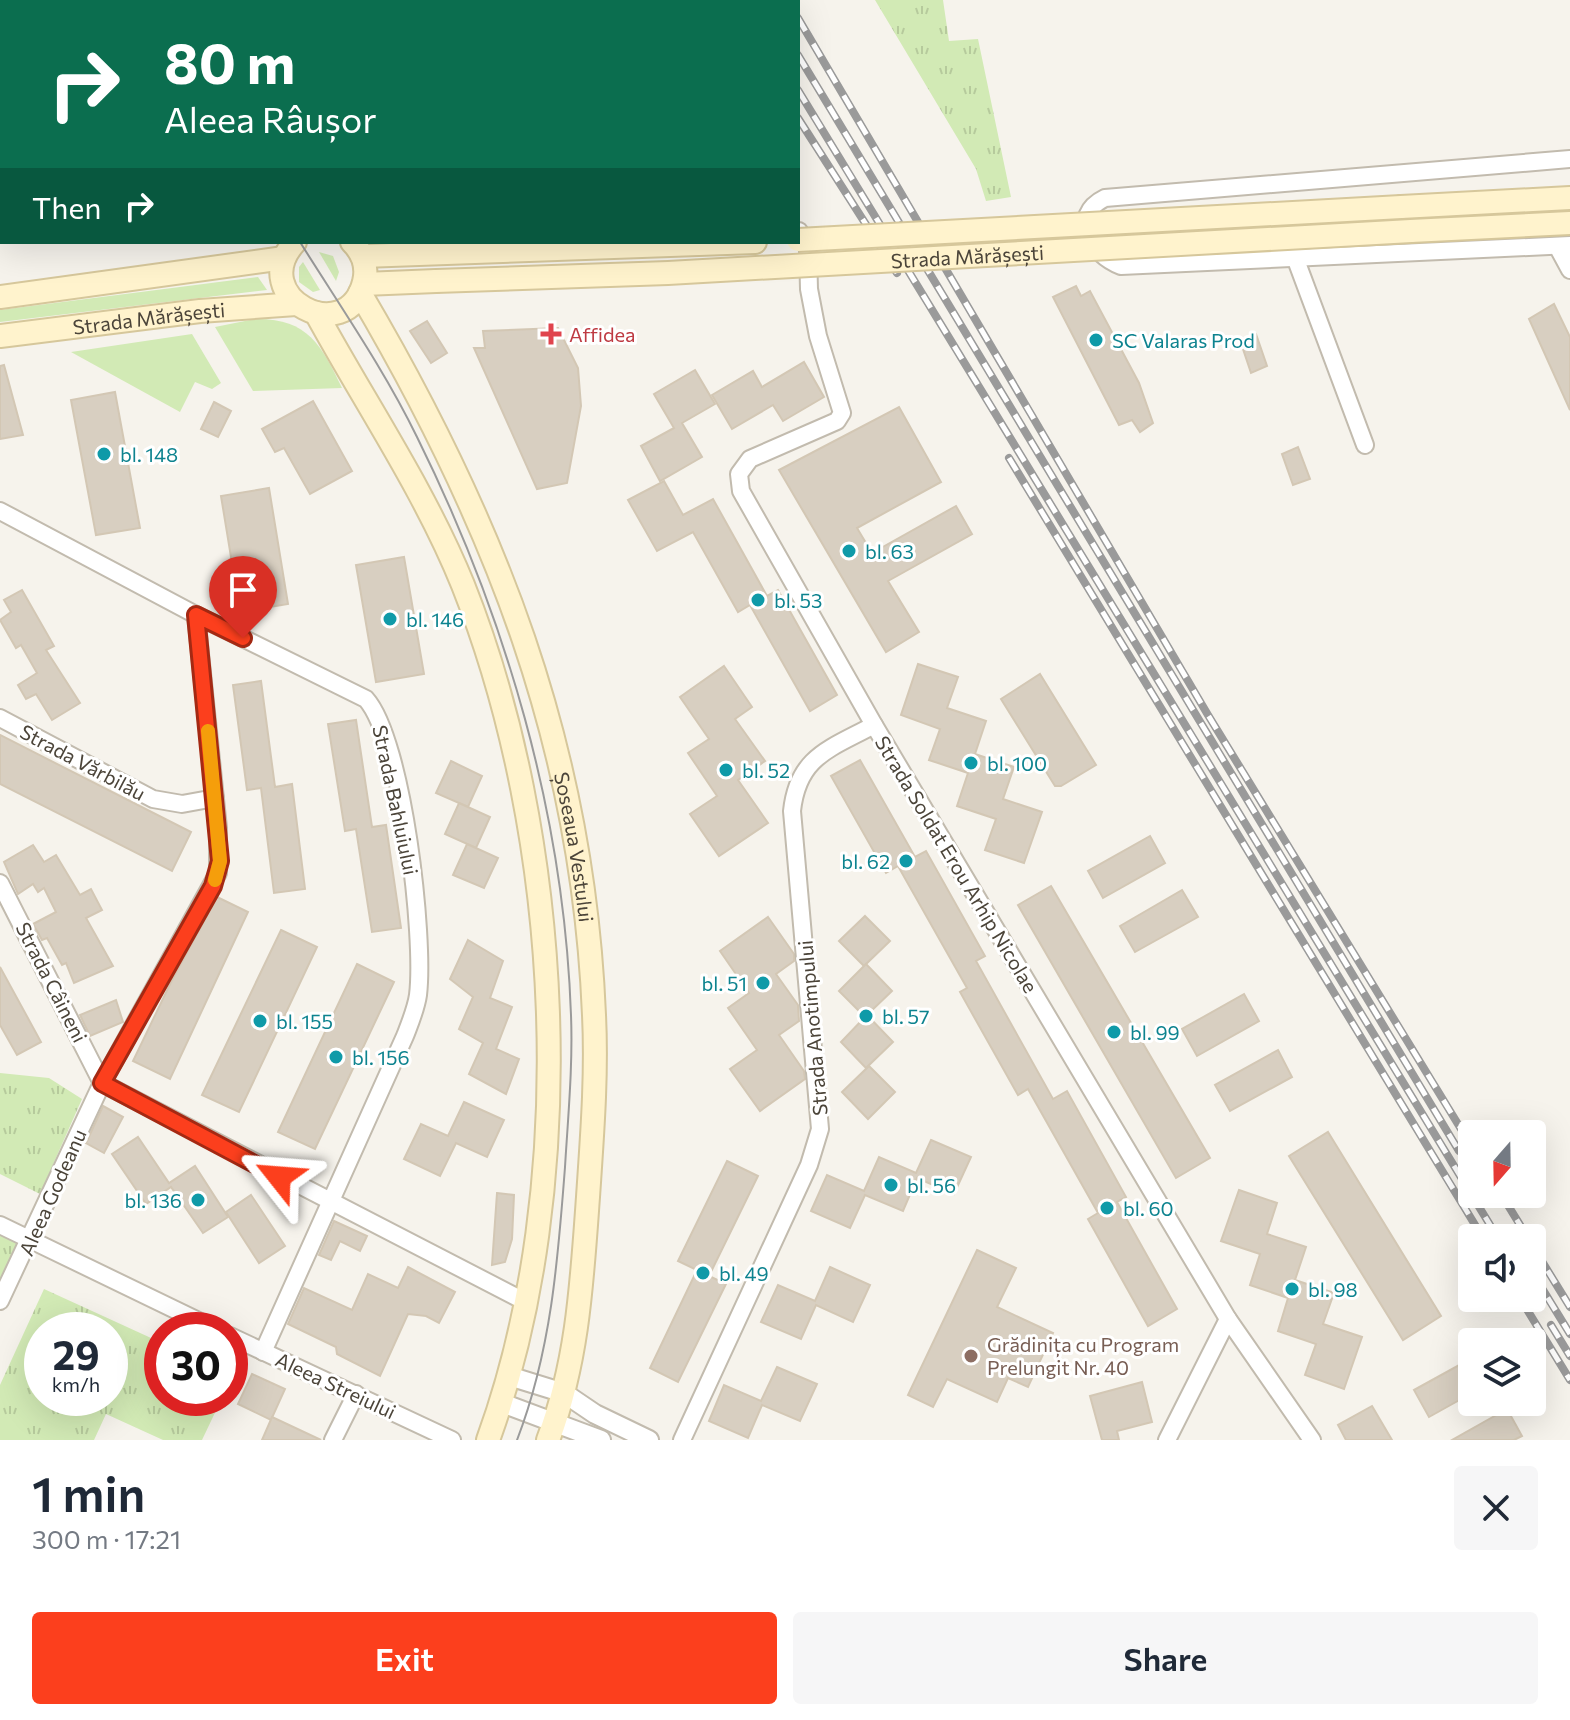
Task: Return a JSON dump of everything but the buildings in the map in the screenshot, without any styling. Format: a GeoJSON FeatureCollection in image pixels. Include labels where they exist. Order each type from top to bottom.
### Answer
{"type":"FeatureCollection","features":[{"type":"Feature","properties":{"kind":"main road","name":"Strada Mărășești"},"geometry":{"type":"LineString","coordinates":[[800,240],[1570,198]]}},
{"type":"Feature","properties":{"kind":"main road","name":"Strada Mărășești"},"geometry":{"type":"LineString","coordinates":[[362,288],[436,281],[668,273],[1570,223]]}},
{"type":"Feature","properties":{"kind":"main road"},"geometry":{"type":"LineString","coordinates":[[358,249],[715,244]]}},
{"type":"Feature","properties":{"kind":"main road","name":"Strada Mărășești"},"geometry":{"type":"LineString","coordinates":[[0,297],[287,248]]}},
{"type":"Feature","properties":{"kind":"main road","name":"Șoseaua Vestului"},"geometry":{"type":"LineString","coordinates":[[287,248],[283,283],[306,309],[432,515],[467,598],[513,741],[542,911],[549,1023],[539,1218],[526,1302],[502,1403],[488,1440]]}},
{"type":"Feature","properties":{"kind":"main road","name":"Șoseaua Vestului"},"geometry":{"type":"LineString","coordinates":[[358,249],[362,288],[435,428],[491,545],[551,722],[573,822],[586,920],[594,1046],[592,1134],[576,1346],[552,1431]]}},
{"type":"Feature","properties":{"kind":"main road"},"geometry":{"type":"LineString","coordinates":[[306,309],[342,310],[362,288]]}},
{"type":"Feature","properties":{"kind":"main road","name":"Strada Mărășești"},"geometry":{"type":"LineString","coordinates":[[0,336],[200,311],[306,309]]}},
{"type":"Feature","properties":{"kind":"street"},"geometry":{"type":"LineString","coordinates":[[1570,159],[1105,198],[1093,204],[1087,216],[1088,236],[1097,254],[1121,266],[1564,246],[1570,270]]}},
{"type":"Feature","properties":{"kind":"street","name":"Strada Soldat Erou Arhip Nicolae"},"geometry":{"type":"LineString","coordinates":[[800,234],[808,249],[809,289],[818,336],[842,413],[837,421],[750,459],[739,474],[739,484],[874,725],[1228,1319],[1312,1440]]}},
{"type":"Feature","properties":{"kind":"street"},"geometry":{"type":"LineString","coordinates":[[1296,260],[1365,445]]}},
{"type":"Feature","properties":{"kind":"street","name":"Strada Bahluiului"},"geometry":{"type":"LineString","coordinates":[[0,511],[196,615],[366,699],[383,725],[409,840],[419,941],[418,995],[405,1036],[330,1204]]}},
{"type":"Feature","properties":{"kind":"street","name":"Aleea Godeanu"},"geometry":{"type":"LineString","coordinates":[[0,1301],[31,1242],[102,1083],[213,886],[220,861],[196,615]]}},
{"type":"Feature","properties":{"kind":"street","name":"Strada Vărbilău"},"geometry":{"type":"LineString","coordinates":[[0,718],[153,799],[182,804],[215,798]]}},
{"type":"Feature","properties":{"kind":"street","name":"Strada Anotimpului"},"geometry":{"type":"LineString","coordinates":[[682,1440],[809,1165],[820,1129],[792,811],[795,786],[810,762],[874,725]]}},
{"type":"Feature","properties":{"kind":"street","name":"Strada Câineni"},"geometry":{"type":"LineString","coordinates":[[0,883],[102,1083]]}},
{"type":"Feature","properties":{"kind":"street"},"geometry":{"type":"LineString","coordinates":[[102,1083],[330,1204],[526,1302]]}},
{"type":"Feature","properties":{"kind":"street","name":"Aleea Streiului"},"geometry":{"type":"LineString","coordinates":[[263,1352],[330,1204]]}},
{"type":"Feature","properties":{"kind":"street"},"geometry":{"type":"LineString","coordinates":[[0,1225],[179,1312]]}},
{"type":"Feature","properties":{"kind":"street"},"geometry":{"type":"LineString","coordinates":[[1167,1440],[1228,1319]]}},
{"type":"Feature","properties":{"kind":"street","name":"Aleea Streiului"},"geometry":{"type":"LineString","coordinates":[[248,1345],[452,1440]]}},
{"type":"Feature","properties":{"kind":"street"},"geometry":{"type":"LineString","coordinates":[[509,1376],[564,1393],[584,1408],[649,1440]]}},
{"type":"Feature","properties":{"kind":"street"},"geometry":{"type":"LineString","coordinates":[[333,1440],[356,1394]]}},
{"type":"Feature","properties":{"kind":"street"},"geometry":{"type":"LineString","coordinates":[[502,1403],[552,1431],[601,1440]]}},
{"type":"Feature","properties":{"kind":"green space"},"geometry":{"type":"Polygon","coordinates":[[[875,0],[943,0],[949,41],[978,39],[1011,197],[986,201],[976,169],[875,0]]]}},
{"type":"Feature","properties":{"kind":"green space"},"geometry":{"type":"Polygon","coordinates":[[[319,252],[333,256],[339,272],[336,281],[319,252]]]}},
{"type":"Feature","properties":{"kind":"green space"},"geometry":{"type":"Polygon","coordinates":[[[303,262],[320,290],[313,292],[299,282],[299,267],[303,262]]]}},
{"type":"Feature","properties":{"kind":"green space"},"geometry":{"type":"Polygon","coordinates":[[[258,277],[267,290],[0,322],[0,310],[258,277]]]}},
{"type":"Feature","properties":{"kind":"green space"},"geometry":{"type":"Polygon","coordinates":[[[255,319],[288,323],[300,329],[319,347],[342,388],[253,391],[215,327],[255,319]]]}},
{"type":"Feature","properties":{"kind":"green space"},"geometry":{"type":"Polygon","coordinates":[[[192,334],[221,383],[212,389],[195,382],[180,412],[71,352],[192,334]]]}},
{"type":"Feature","properties":{"kind":"green space"},"geometry":{"type":"Polygon","coordinates":[[[0,1073],[49,1078],[82,1099],[40,1194],[0,1174],[0,1073]]]}},
{"type":"Feature","properties":{"kind":"green space"},"geometry":{"type":"Polygon","coordinates":[[[0,1231],[20,1244],[0,1281],[0,1231]]]}},
{"type":"Feature","properties":{"kind":"green space"},"geometry":{"type":"Polygon","coordinates":[[[44,1289],[94,1312],[33,1312],[44,1289]]]}},
{"type":"Feature","properties":{"kind":"green space"},"geometry":{"type":"Polygon","coordinates":[[[128,1327],[144,1335],[144,1416],[213,1416],[202,1440],[163,1440],[110,1416],[128,1416],[128,1327]]]}},
{"type":"Feature","properties":{"kind":"green space"},"geometry":{"type":"Polygon","coordinates":[[[24,1333],[24,1416],[105,1416],[94,1440],[0,1440],[0,1385],[24,1333]]]}},
{"type":"Feature","properties":{"kind":"tram line"},"geometry":{"type":"LineString","coordinates":[[301,244],[390,387],[449,505],[503,646],[543,791],[566,940],[571,1072],[556,1271],[538,1373],[517,1440]]}},
{"type":"Feature","properties":{"kind":"railway"},"geometry":{"type":"LineString","coordinates":[[800,21],[1208,715],[1458,1124]]}},
{"type":"Feature","properties":{"kind":"railway"},"geometry":{"type":"LineString","coordinates":[[800,58],[1458,1149]]}},
{"type":"Feature","properties":{"kind":"railway"},"geometry":{"type":"LineString","coordinates":[[800,93],[1489,1224]]}},
{"type":"Feature","properties":{"kind":"railway"},"geometry":{"type":"LineString","coordinates":[[800,121],[897,273]]}},
{"type":"Feature","properties":{"kind":"railway"},"geometry":{"type":"LineString","coordinates":[[1009,458],[1474,1224]]}},
{"type":"Feature","properties":{"kind":"railway"},"geometry":{"type":"LineString","coordinates":[[1510,1208],[1519,1224]]}},
{"type":"Feature","properties":{"kind":"railway"},"geometry":{"type":"LineString","coordinates":[[1546,1268],[1570,1307]]}},
{"type":"Feature","properties":{"kind":"railway"},"geometry":{"type":"LineString","coordinates":[[1546,1295],[1570,1334]]}},
{"type":"Feature","properties":{"kind":"railway"},"geometry":{"type":"LineString","coordinates":[[1529,1312],[1570,1380]]}},
{"type":"Feature","properties":{"kind":"railway"},"geometry":{"type":"LineString","coordinates":[[1551,1325],[1570,1356]]}},
{"type":"Feature","properties":{"kind":"slow traffic"},"geometry":{"type":"LineString","coordinates":[[208,731],[220,861],[215,880]]}},
{"type":"Feature","properties":{"kind":"place","name":"Affidea"},"geometry":{"type":"Point","coordinates":[551,334]}},
{"type":"Feature","properties":{"kind":"place","name":"SC Valaras Prod"},"geometry":{"type":"Point","coordinates":[1096,340]}},
{"type":"Feature","properties":{"kind":"place","name":"bl. 148"},"geometry":{"type":"Point","coordinates":[104,454]}},
{"type":"Feature","properties":{"kind":"place","name":"bl. 63"},"geometry":{"type":"Point","coordinates":[849,551]}},
{"type":"Feature","properties":{"kind":"place","name":"bl. 53"},"geometry":{"type":"Point","coordinates":[758,600]}},
{"type":"Feature","properties":{"kind":"place","name":"bl. 146"},"geometry":{"type":"Point","coordinates":[390,619]}},
{"type":"Feature","properties":{"kind":"place","name":"bl. 100"},"geometry":{"type":"Point","coordinates":[971,763]}},
{"type":"Feature","properties":{"kind":"place","name":"bl. 52"},"geometry":{"type":"Point","coordinates":[726,770]}},
{"type":"Feature","properties":{"kind":"place","name":"bl. 62"},"geometry":{"type":"Point","coordinates":[906,861]}},
{"type":"Feature","properties":{"kind":"place","name":"bl. 51"},"geometry":{"type":"Point","coordinates":[763,983]}},
{"type":"Feature","properties":{"kind":"place","name":"bl. 57"},"geometry":{"type":"Point","coordinates":[866,1016]}},
{"type":"Feature","properties":{"kind":"place","name":"bl. 155"},"geometry":{"type":"Point","coordinates":[260,1021]}},
{"type":"Feature","properties":{"kind":"place","name":"bl. 99"},"geometry":{"type":"Point","coordinates":[1114,1032]}},
{"type":"Feature","properties":{"kind":"place","name":"bl. 156"},"geometry":{"type":"Point","coordinates":[336,1057]}},
{"type":"Feature","properties":{"kind":"place","name":"bl. 56"},"geometry":{"type":"Point","coordinates":[891,1185]}},
{"type":"Feature","properties":{"kind":"place","name":"bl. 136"},"geometry":{"type":"Point","coordinates":[198,1200]}},
{"type":"Feature","properties":{"kind":"place","name":"bl. 60"},"geometry":{"type":"Point","coordinates":[1107,1208]}},
{"type":"Feature","properties":{"kind":"place","name":"bl. 49"},"geometry":{"type":"Point","coordinates":[703,1273]}},
{"type":"Feature","properties":{"kind":"place","name":"bl. 98"},"geometry":{"type":"Point","coordinates":[1292,1289]}},
{"type":"Feature","properties":{"kind":"place","name":"Grădinița cu Program Prelungit Nr. 40"},"geometry":{"type":"Point","coordinates":[971,1356]}},
{"type":"Feature","properties":{"kind":"route"},"geometry":{"type":"LineString","coordinates":[[243,638],[196,615],[218,828],[218,873],[102,1083],[279,1177]]}}]}
